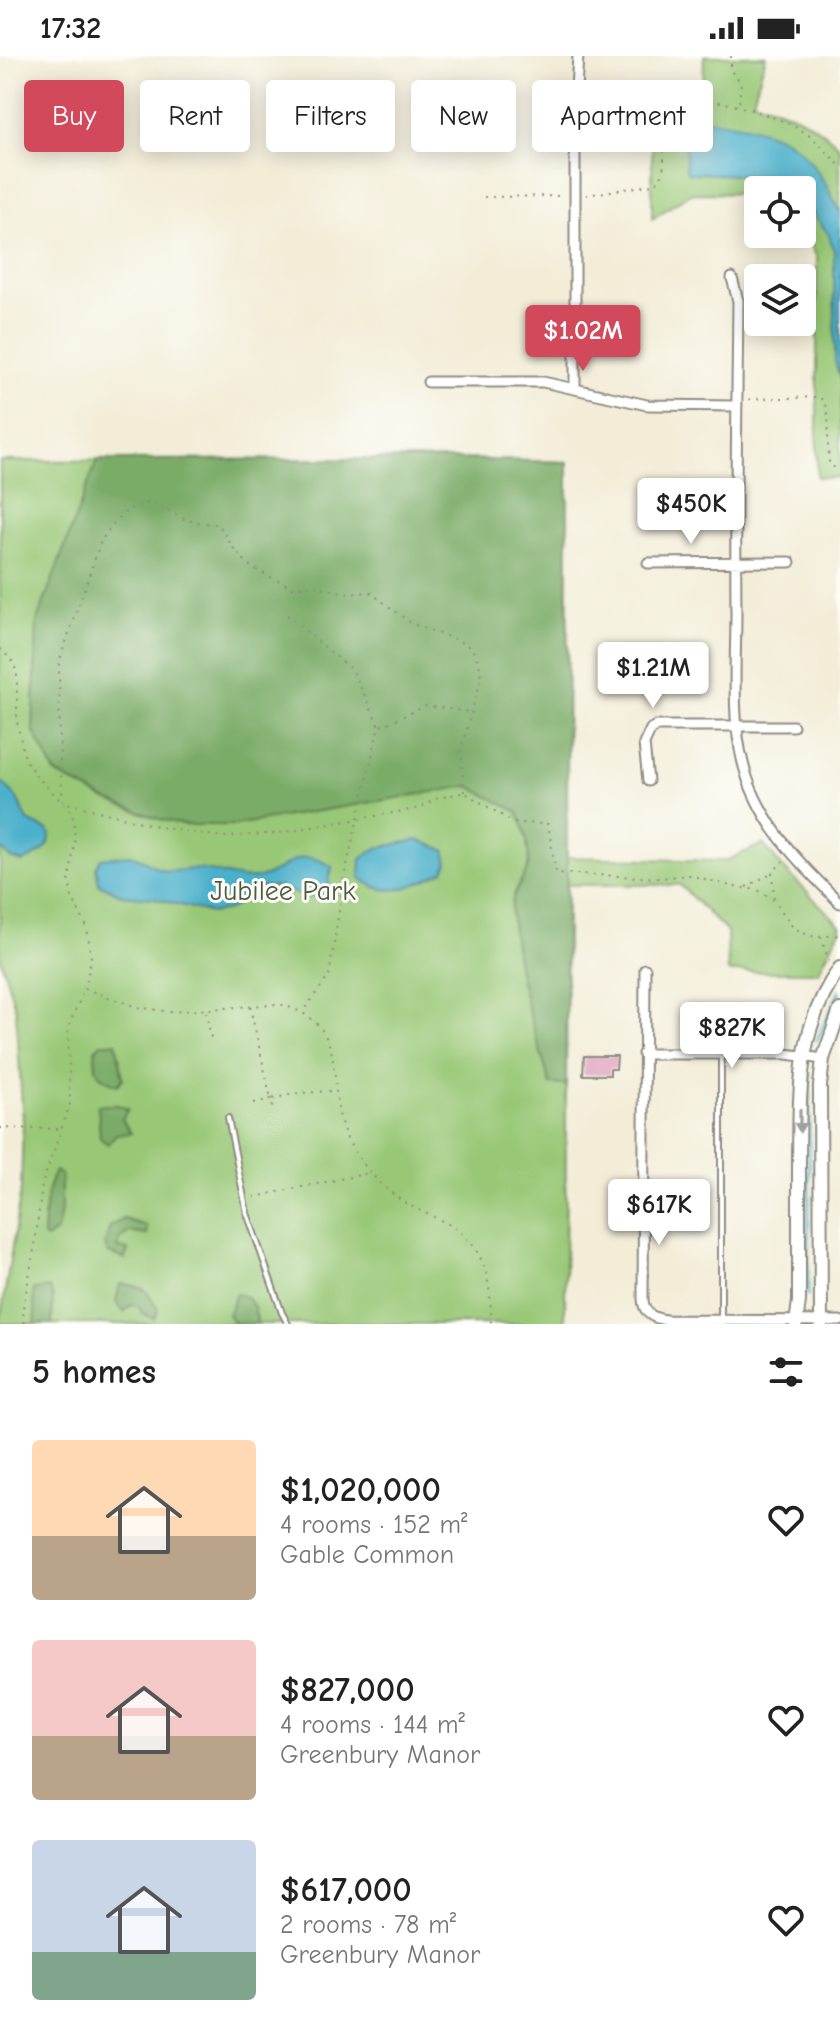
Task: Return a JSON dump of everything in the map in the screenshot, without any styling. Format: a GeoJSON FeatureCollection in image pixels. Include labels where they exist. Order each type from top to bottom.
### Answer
{"type":"FeatureCollection","features":[{"type":"Feature","properties":{"kind":"street"},"geometry":{"type":"LineString","coordinates":[[575,388],[575,105],[578,56]]}},
{"type":"Feature","properties":{"kind":"street"},"geometry":{"type":"LineString","coordinates":[[732,278],[738,301],[735,562],[737,726],[743,764],[756,800],[790,853],[840,903]]}},
{"type":"Feature","properties":{"kind":"street"},"geometry":{"type":"LineString","coordinates":[[428,382],[533,382],[575,388],[647,405],[737,406]]}},
{"type":"Feature","properties":{"kind":"street"},"geometry":{"type":"LineString","coordinates":[[648,563],[790,562]]}},
{"type":"Feature","properties":{"kind":"street"},"geometry":{"type":"LineString","coordinates":[[648,781],[644,744],[651,729],[665,725],[793,726]]}},
{"type":"Feature","properties":{"kind":"street"},"geometry":{"type":"LineString","coordinates":[[796,1323],[800,1075],[817,1008],[835,965]]}},
{"type":"Feature","properties":{"kind":"street"},"geometry":{"type":"LineString","coordinates":[[645,969],[643,1303],[648,1313],[658,1319],[796,1323],[840,1321]]}},
{"type":"Feature","properties":{"kind":"street"},"geometry":{"type":"LineString","coordinates":[[820,1323],[820,1086],[823,1059],[840,1010]]}},
{"type":"Feature","properties":{"kind":"street"},"geometry":{"type":"LineString","coordinates":[[643,1054],[803,1055],[823,1059]]}},
{"type":"Feature","properties":{"kind":"lane"},"geometry":{"type":"LineString","coordinates":[[721,1054],[721,1319]]}},
{"type":"Feature","properties":{"kind":"lane"},"geometry":{"type":"LineString","coordinates":[[228,1118],[243,1199],[288,1324]]}},
{"type":"Feature","properties":{"kind":"path"},"geometry":{"type":"LineString","coordinates":[[731,56],[731,71],[741,82],[739,106]]}},
{"type":"Feature","properties":{"kind":"path"},"geometry":{"type":"LineString","coordinates":[[585,196],[659,181],[665,124],[672,106],[682,100],[739,106],[778,118],[816,140],[840,166]]}},
{"type":"Feature","properties":{"kind":"path"},"geometry":{"type":"LineString","coordinates":[[484,197],[566,196]]}},
{"type":"Feature","properties":{"kind":"path"},"geometry":{"type":"LineString","coordinates":[[746,399],[819,397],[825,401],[829,411],[826,452],[830,465],[840,471]]}},
{"type":"Feature","properties":{"kind":"path"},"geometry":{"type":"LineString","coordinates":[[63,802],[59,662],[101,541],[126,511],[155,504],[189,521],[219,525],[234,549],[252,568],[294,588],[313,585],[349,594],[370,592],[404,619],[472,648],[479,663],[481,679],[461,749],[464,792]]}},
{"type":"Feature","properties":{"kind":"path"},"geometry":{"type":"LineString","coordinates":[[287,615],[353,671],[379,726],[344,878],[329,976],[302,1012]]}},
{"type":"Feature","properties":{"kind":"path"},"geometry":{"type":"LineString","coordinates":[[0,649],[11,659],[17,672],[17,722],[25,759],[36,776],[69,809],[75,828],[70,888],[90,938],[91,958],[85,989],[68,1028],[71,1094],[53,1158],[42,1184],[39,1221],[23,1308],[24,1324]]}},
{"type":"Feature","properties":{"kind":"path"},"geometry":{"type":"LineString","coordinates":[[379,726],[426,706],[472,712]]}},
{"type":"Feature","properties":{"kind":"path"},"geometry":{"type":"LineString","coordinates":[[63,802],[164,828],[224,837],[279,833],[415,809],[438,798],[464,792],[514,823],[548,824],[556,873],[660,878],[690,875],[745,887],[758,890],[774,900],[792,926],[803,933],[840,935]]}},
{"type":"Feature","properties":{"kind":"path"},"geometry":{"type":"LineString","coordinates":[[745,887],[772,873],[790,853]]}},
{"type":"Feature","properties":{"kind":"path"},"geometry":{"type":"LineString","coordinates":[[772,873],[774,900]]}},
{"type":"Feature","properties":{"kind":"path"},"geometry":{"type":"LineString","coordinates":[[821,936],[835,965]]}},
{"type":"Feature","properties":{"kind":"path"},"geometry":{"type":"LineString","coordinates":[[85,989],[153,1010],[206,1011],[278,1004],[302,1012],[324,1031],[332,1046],[335,1091],[344,1132],[370,1172],[383,1187],[407,1204],[445,1222],[472,1242],[479,1252],[490,1278],[491,1324]]}},
{"type":"Feature","properties":{"kind":"path"},"geometry":{"type":"LineString","coordinates":[[250,1005],[274,1113]]}},
{"type":"Feature","properties":{"kind":"path"},"geometry":{"type":"LineString","coordinates":[[206,1011],[212,1043]]}},
{"type":"Feature","properties":{"kind":"path"},"geometry":{"type":"LineString","coordinates":[[254,1103],[299,1093],[335,1091]]}},
{"type":"Feature","properties":{"kind":"path"},"geometry":{"type":"LineString","coordinates":[[0,1128],[60,1129]]}},
{"type":"Feature","properties":{"kind":"path"},"geometry":{"type":"LineString","coordinates":[[243,1199],[370,1172]]}},
{"type":"Feature","properties":{"kind":"green space"},"geometry":{"type":"Polygon","coordinates":[[[704,56],[766,56],[753,100],[800,118],[840,147],[840,478],[817,477],[817,258],[812,248],[816,248],[816,176],[744,176],[744,194],[691,193],[652,219],[652,152],[713,152],[713,80],[703,80],[704,56]]]}},
{"type":"Feature","properties":{"kind":"green space","name":"Jubilee Park"},"geometry":{"type":"Polygon","coordinates":[[[453,459],[568,462],[567,857],[725,861],[763,844],[840,925],[840,930],[818,972],[728,972],[727,932],[680,885],[567,885],[565,1324],[0,1324],[21,1189],[23,1122],[16,1011],[0,956],[0,461],[453,459]]]}},
{"type":"Feature","properties":{"kind":"green space"},"geometry":{"type":"Polygon","coordinates":[[[453,459],[568,462],[566,1085],[550,1084],[518,964],[512,903],[527,870],[529,857],[524,830],[516,811],[469,786],[234,825],[185,825],[104,799],[55,773],[33,730],[37,621],[97,460],[453,459]]]}},
{"type":"Feature","properties":{"kind":"green space"},"geometry":{"type":"Polygon","coordinates":[[[116,1042],[123,1078],[118,1085],[100,1076],[95,1058],[95,1050],[101,1044],[116,1042]]]}},
{"type":"Feature","properties":{"kind":"green space"},"geometry":{"type":"Polygon","coordinates":[[[98,1105],[118,1105],[128,1109],[122,1119],[131,1133],[116,1134],[108,1144],[100,1138],[98,1105]]]}},
{"type":"Feature","properties":{"kind":"green space"},"geometry":{"type":"Polygon","coordinates":[[[55,1171],[61,1175],[61,1211],[57,1231],[46,1239],[43,1236],[46,1202],[55,1171]]]}},
{"type":"Feature","properties":{"kind":"green space"},"geometry":{"type":"Polygon","coordinates":[[[124,1219],[147,1226],[147,1235],[129,1232],[120,1239],[118,1248],[128,1250],[125,1259],[108,1253],[105,1245],[110,1226],[124,1219]]]}},
{"type":"Feature","properties":{"kind":"green space"},"geometry":{"type":"Polygon","coordinates":[[[120,1284],[148,1293],[158,1311],[154,1319],[142,1313],[139,1307],[131,1305],[124,1312],[116,1302],[120,1284]]]}},
{"type":"Feature","properties":{"kind":"green space"},"geometry":{"type":"Polygon","coordinates":[[[49,1288],[53,1296],[52,1324],[35,1324],[34,1290],[49,1288]]]}},
{"type":"Feature","properties":{"kind":"green space"},"geometry":{"type":"Polygon","coordinates":[[[236,1294],[247,1297],[254,1307],[258,1324],[235,1324],[228,1315],[236,1294]]]}},
{"type":"Feature","properties":{"kind":"water"},"geometry":{"type":"Polygon","coordinates":[[[713,120],[771,134],[793,145],[808,159],[840,212],[840,379],[835,361],[834,252],[829,235],[816,217],[816,176],[689,173],[686,170],[686,152],[713,152],[713,120]]]}},
{"type":"Feature","properties":{"kind":"water"},"geometry":{"type":"Polygon","coordinates":[[[0,780],[17,798],[28,821],[49,831],[47,847],[23,862],[10,858],[0,848],[0,780]]]}},
{"type":"Feature","properties":{"kind":"water"},"geometry":{"type":"Polygon","coordinates":[[[418,840],[445,850],[448,862],[444,871],[412,886],[390,890],[380,889],[360,877],[361,859],[377,848],[418,840]]]}},
{"type":"Feature","properties":{"kind":"water"},"geometry":{"type":"Polygon","coordinates":[[[129,855],[167,871],[195,869],[249,879],[267,875],[300,858],[319,860],[332,867],[327,892],[308,898],[278,887],[261,887],[229,910],[211,913],[154,898],[121,895],[99,884],[96,867],[101,858],[129,855]]]}},
{"type":"Feature","properties":{"kind":"building"},"geometry":{"type":"Polygon","coordinates":[[[584,1056],[617,1056],[616,1069],[610,1069],[610,1075],[583,1075],[584,1056]]]}},
{"type":"Feature","properties":{"kind":"waterway"},"geometry":{"type":"LineString","coordinates":[[817,1040],[840,991]]}},
{"type":"Feature","properties":{"kind":"waterway"},"geometry":{"type":"LineString","coordinates":[[808,1295],[810,1074]]}}]}
